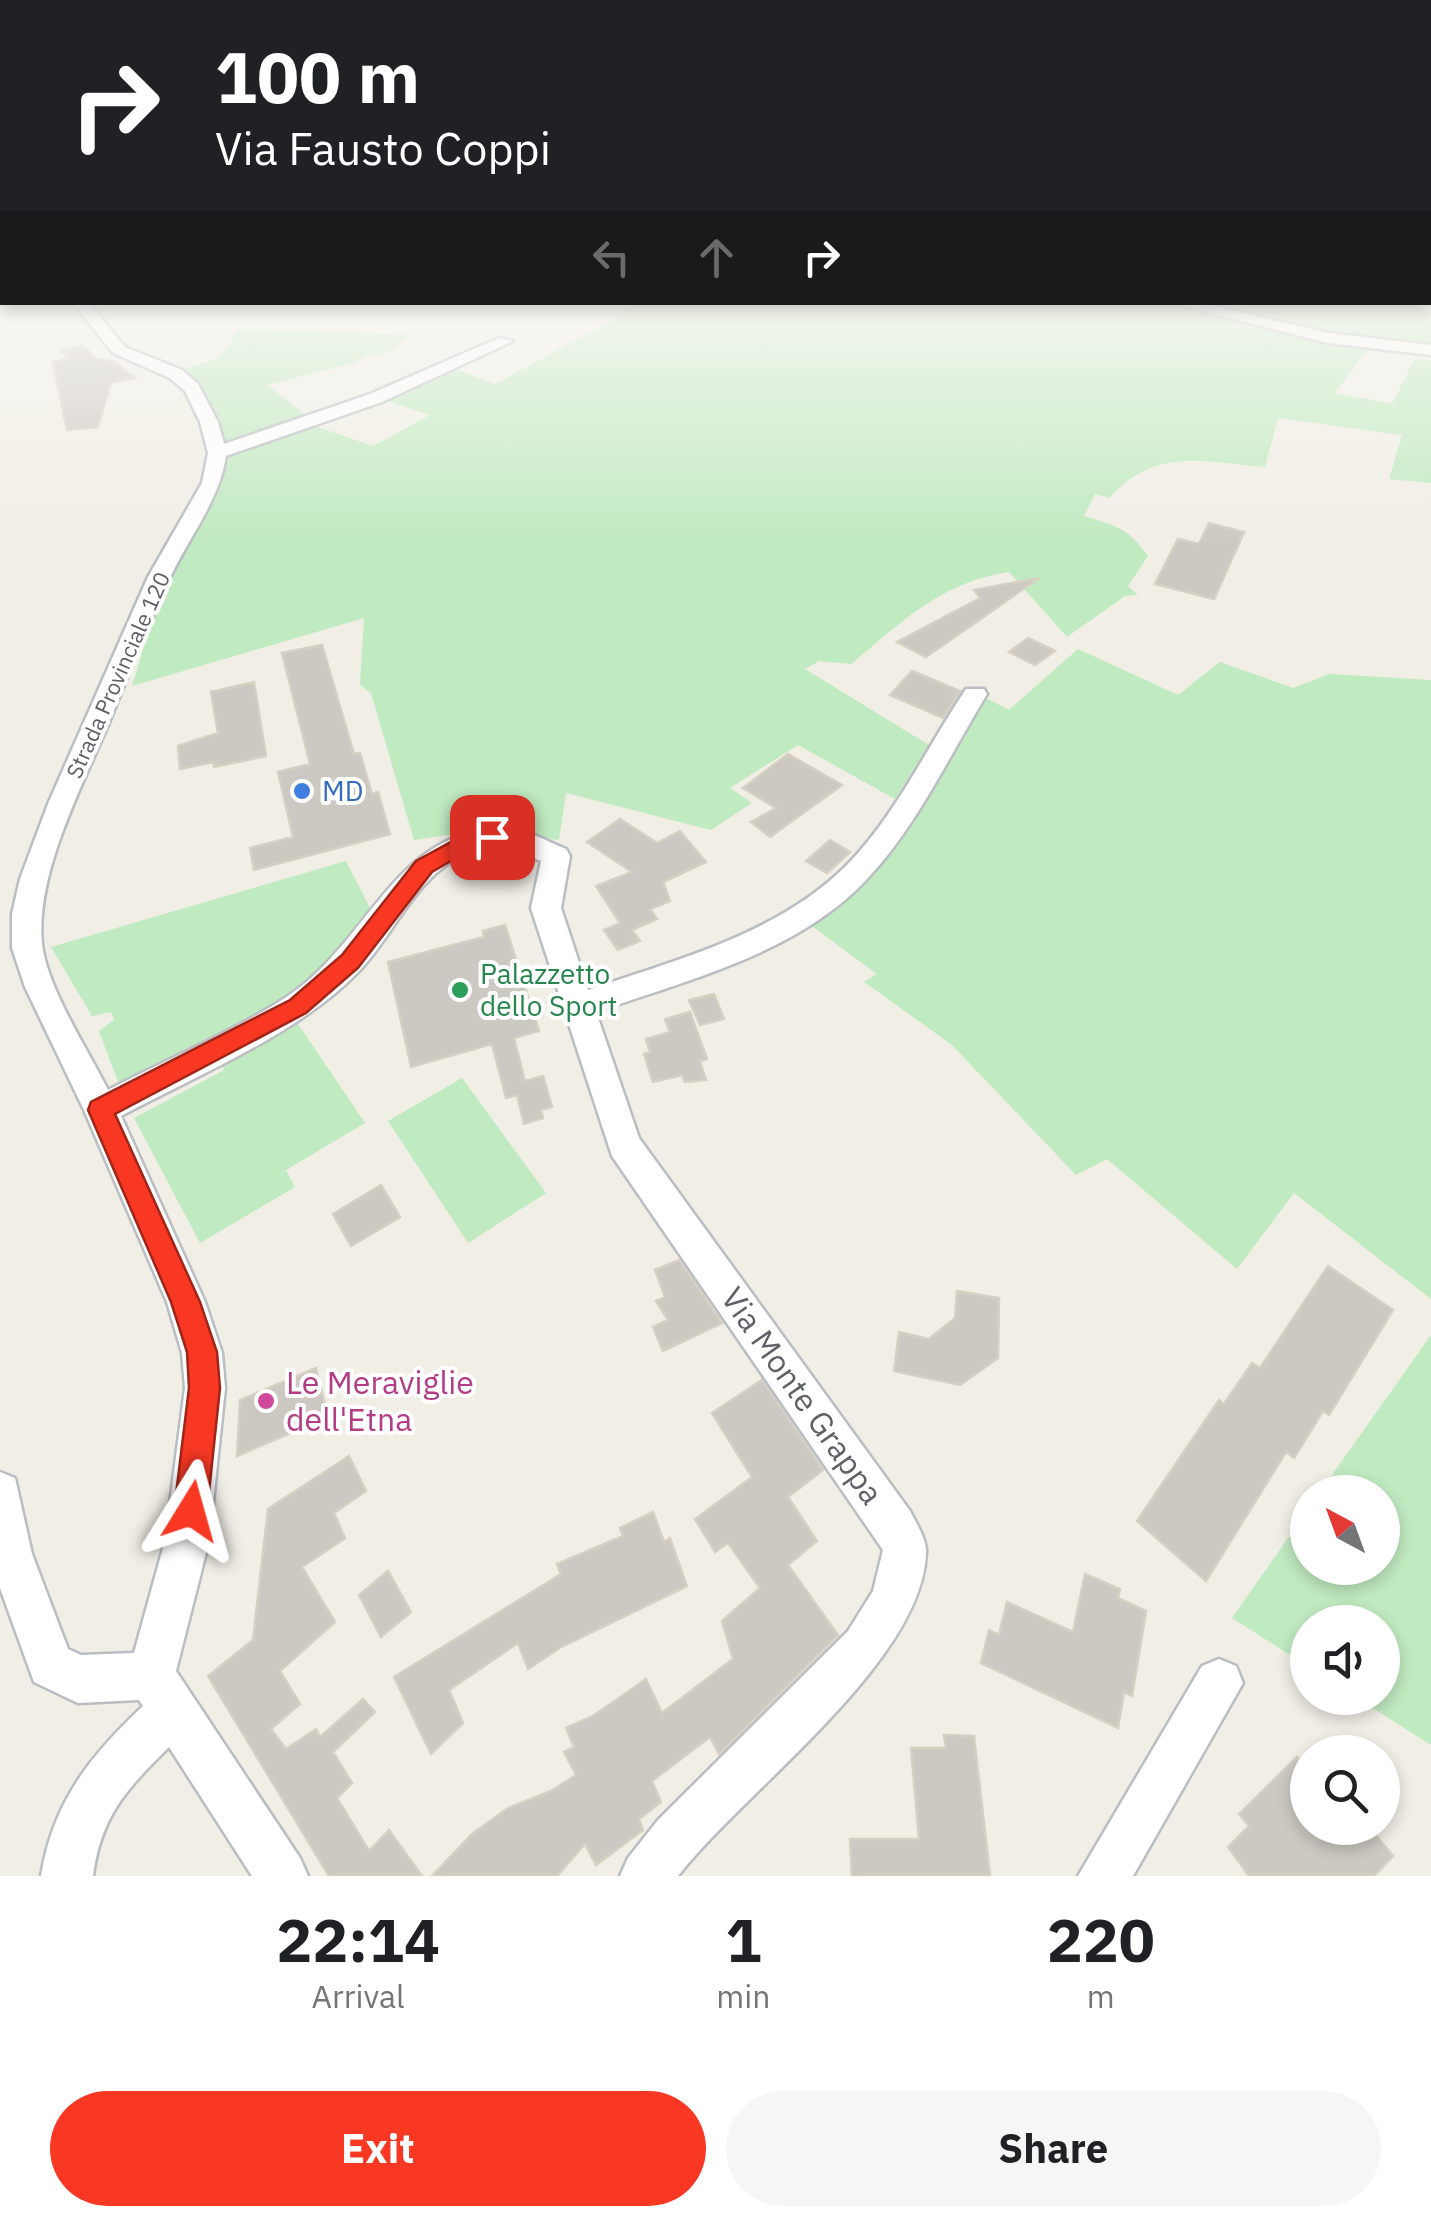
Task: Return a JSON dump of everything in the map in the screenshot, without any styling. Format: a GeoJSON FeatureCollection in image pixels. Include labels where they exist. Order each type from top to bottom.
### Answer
{"type":"FeatureCollection","features":[{"type":"Feature","properties":{"kind":"street"},"geometry":{"type":"LineString","coordinates":[[163,369],[192,388],[209,422],[217,453],[376,398],[442,369]]}},
{"type":"Feature","properties":{"kind":"street","name":"Strada Provinciale 120"},"geometry":{"type":"LineString","coordinates":[[162,1693],[186,1541],[204,1388],[202,1352],[186,1302],[41,987],[27,948],[27,914],[34,879],[60,804],[157,582],[212,484],[217,453]]}},
{"type":"Feature","properties":{"kind":"street"},"geometry":{"type":"LineString","coordinates":[[578,1006],[757,941],[832,895],[873,852],[975,694]]}},
{"type":"Feature","properties":{"kind":"street","name":"Via Monte Grappa"},"geometry":{"type":"LineString","coordinates":[[100,1110],[298,1006],[350,961],[424,866],[446,852],[470,841],[511,838],[556,856],[546,908],[624,1145],[894,1526],[905,1550],[894,1600],[864,1647],[676,1838],[646,1876]]}},
{"type":"Feature","properties":{"kind":"street"},"geometry":{"type":"LineString","coordinates":[[0,1493],[5,1557],[52,1665],[78,1680],[162,1693],[282,1876]]}},
{"type":"Feature","properties":{"kind":"street"},"geometry":{"type":"LineString","coordinates":[[1104,1876],[1219,1684]]}},
{"type":"Feature","properties":{"kind":"street"},"geometry":{"type":"LineString","coordinates":[[67,1876],[70,1845],[80,1812],[162,1693]]}},
{"type":"Feature","properties":{"kind":"green space"},"geometry":{"type":"Polygon","coordinates":[[[183,369],[331,369],[268,385],[308,418],[226,447],[205,394],[183,369]]]}},
{"type":"Feature","properties":{"kind":"green space"},"geometry":{"type":"Polygon","coordinates":[[[452,369],[495,384],[524,369],[1353,369],[1335,393],[1392,404],[1410,369],[1431,369],[1431,483],[1389,479],[1402,435],[1278,418],[1265,467],[1201,461],[1163,464],[1126,482],[1109,498],[1095,494],[1084,516],[1121,529],[1148,556],[1128,586],[1138,595],[1125,596],[1067,637],[1009,572],[943,594],[905,619],[851,664],[819,661],[805,669],[929,745],[895,799],[798,745],[730,788],[752,803],[711,830],[566,793],[559,840],[482,830],[414,840],[371,693],[360,685],[364,618],[132,686],[164,586],[214,501],[226,453],[309,424],[373,446],[430,415],[382,399],[452,369]]]}},
{"type":"Feature","properties":{"kind":"green space"},"geometry":{"type":"Polygon","coordinates":[[[1078,649],[1178,695],[1220,662],[1293,688],[1330,674],[1431,680],[1431,1299],[1294,1193],[1237,1269],[1107,1159],[1076,1175],[952,1045],[864,982],[877,974],[809,924],[984,697],[1009,710],[1078,649]]]}},
{"type":"Feature","properties":{"kind":"green space"},"geometry":{"type":"Polygon","coordinates":[[[346,861],[372,912],[311,989],[130,1085],[118,1082],[99,1031],[114,1020],[111,1012],[92,1016],[51,947],[346,861]]]}},
{"type":"Feature","properties":{"kind":"green space"},"geometry":{"type":"Polygon","coordinates":[[[294,1018],[365,1123],[286,1170],[295,1187],[200,1243],[134,1118],[224,1070],[218,1058],[294,1018]]]}},
{"type":"Feature","properties":{"kind":"green space"},"geometry":{"type":"Polygon","coordinates":[[[462,1078],[546,1193],[468,1243],[388,1121],[462,1078]]]}},
{"type":"Feature","properties":{"kind":"green space"},"geometry":{"type":"Polygon","coordinates":[[[1431,1335],[1431,1745],[1384,1715],[1400,1715],[1400,1605],[1290,1605],[1290,1655],[1232,1618],[1290,1535],[1290,1585],[1400,1585],[1400,1475],[1332,1475],[1431,1335]]]}},
{"type":"Feature","properties":{"kind":"building"},"geometry":{"type":"Polygon","coordinates":[[[54,369],[123,369],[135,378],[111,382],[98,427],[67,430],[54,369]]]}},
{"type":"Feature","properties":{"kind":"building"},"geometry":{"type":"Polygon","coordinates":[[[1209,523],[1244,532],[1214,599],[1155,584],[1178,539],[1199,544],[1209,523]]]}},
{"type":"Feature","properties":{"kind":"building"},"geometry":{"type":"Polygon","coordinates":[[[1039,578],[926,657],[897,642],[980,598],[974,590],[1039,578]]]}},
{"type":"Feature","properties":{"kind":"building"},"geometry":{"type":"Polygon","coordinates":[[[1028,638],[1055,651],[1035,665],[1009,652],[1028,638]]]}},
{"type":"Feature","properties":{"kind":"building"},"geometry":{"type":"Polygon","coordinates":[[[322,645],[354,754],[360,753],[372,794],[378,792],[390,834],[254,870],[250,848],[293,837],[278,772],[310,764],[282,653],[322,645]]]}},
{"type":"Feature","properties":{"kind":"building"},"geometry":{"type":"Polygon","coordinates":[[[912,671],[960,691],[943,718],[890,695],[912,671]]]}},
{"type":"Feature","properties":{"kind":"building"},"geometry":{"type":"Polygon","coordinates":[[[254,682],[266,756],[214,767],[214,762],[180,769],[178,746],[218,733],[211,692],[254,682]]]}},
{"type":"Feature","properties":{"kind":"building"},"geometry":{"type":"Polygon","coordinates":[[[788,754],[842,785],[770,837],[751,822],[776,808],[743,788],[788,754]]]}},
{"type":"Feature","properties":{"kind":"building"},"geometry":{"type":"Polygon","coordinates":[[[620,819],[657,843],[680,831],[706,862],[663,882],[670,901],[650,909],[657,919],[632,930],[640,941],[618,950],[604,930],[620,923],[596,886],[632,872],[587,842],[620,819]]]}},
{"type":"Feature","properties":{"kind":"building"},"geometry":{"type":"Polygon","coordinates":[[[830,840],[850,852],[827,873],[806,861],[830,840]]]}},
{"type":"Feature","properties":{"kind":"building","name":"Palazzetto dello Sport"},"geometry":{"type":"Polygon","coordinates":[[[505,925],[539,1031],[514,1038],[525,1081],[543,1076],[552,1107],[541,1110],[543,1118],[524,1124],[517,1095],[506,1098],[492,1044],[411,1067],[388,962],[484,937],[483,931],[505,925]]]}},
{"type":"Feature","properties":{"kind":"building"},"geometry":{"type":"Polygon","coordinates":[[[714,994],[724,1019],[700,1025],[689,1000],[714,994]]]}},
{"type":"Feature","properties":{"kind":"building"},"geometry":{"type":"Polygon","coordinates":[[[690,1012],[707,1059],[700,1061],[706,1080],[685,1082],[682,1075],[653,1082],[644,1054],[650,1052],[646,1039],[670,1032],[665,1019],[690,1012]]]}},
{"type":"Feature","properties":{"kind":"building"},"geometry":{"type":"Polygon","coordinates":[[[381,1185],[400,1217],[351,1246],[333,1214],[381,1185]]]}},
{"type":"Feature","properties":{"kind":"building"},"geometry":{"type":"Polygon","coordinates":[[[679,1260],[722,1323],[663,1351],[653,1327],[668,1320],[656,1301],[665,1297],[655,1270],[679,1260]]]}},
{"type":"Feature","properties":{"kind":"building"},"geometry":{"type":"Polygon","coordinates":[[[1328,1266],[1393,1310],[1329,1415],[1323,1411],[1294,1458],[1286,1452],[1206,1581],[1137,1521],[1219,1400],[1224,1404],[1252,1363],[1260,1368],[1328,1266]]]}},
{"type":"Feature","properties":{"kind":"building"},"geometry":{"type":"Polygon","coordinates":[[[957,1291],[999,1298],[998,1358],[960,1385],[894,1371],[899,1332],[929,1339],[955,1318],[957,1291]]]}},
{"type":"Feature","properties":{"kind":"building"},"geometry":{"type":"Polygon","coordinates":[[[316,1368],[328,1417],[237,1456],[240,1400],[316,1368]]]}},
{"type":"Feature","properties":{"kind":"building"},"geometry":{"type":"Polygon","coordinates":[[[762,1380],[823,1470],[788,1497],[817,1541],[788,1565],[838,1635],[719,1754],[710,1737],[652,1781],[661,1802],[639,1819],[643,1830],[596,1865],[585,1844],[557,1876],[432,1876],[472,1834],[508,1808],[551,1791],[576,1775],[564,1752],[574,1747],[566,1728],[593,1716],[646,1679],[662,1713],[733,1659],[722,1621],[760,1588],[728,1543],[715,1552],[695,1519],[752,1477],[712,1413],[762,1380]]]}},
{"type":"Feature","properties":{"kind":"building"},"geometry":{"type":"Polygon","coordinates":[[[349,1456],[366,1491],[334,1513],[345,1538],[302,1567],[335,1622],[280,1671],[300,1704],[271,1729],[286,1749],[316,1729],[320,1737],[363,1699],[375,1712],[333,1752],[352,1783],[337,1798],[369,1851],[389,1830],[422,1876],[329,1876],[208,1676],[253,1640],[268,1509],[349,1456]]]}},
{"type":"Feature","properties":{"kind":"building"},"geometry":{"type":"Polygon","coordinates":[[[653,1512],[664,1542],[670,1538],[687,1586],[561,1647],[528,1669],[518,1643],[449,1690],[463,1723],[431,1754],[394,1677],[561,1574],[557,1564],[623,1536],[620,1528],[653,1512]]]}},
{"type":"Feature","properties":{"kind":"building"},"geometry":{"type":"Polygon","coordinates":[[[388,1571],[411,1612],[381,1637],[359,1595],[388,1571]]]}},
{"type":"Feature","properties":{"kind":"building"},"geometry":{"type":"Polygon","coordinates":[[[1085,1574],[1120,1589],[1118,1598],[1146,1611],[1132,1696],[1124,1692],[1118,1728],[981,1663],[989,1630],[999,1635],[1007,1602],[1073,1632],[1085,1574]]]}},
{"type":"Feature","properties":{"kind":"building"},"geometry":{"type":"Polygon","coordinates":[[[944,1735],[974,1736],[990,1876],[852,1876],[850,1839],[919,1839],[911,1748],[946,1748],[944,1735]]]}},
{"type":"Feature","properties":{"kind":"building"},"geometry":{"type":"Polygon","coordinates":[[[1290,1764],[1290,1845],[1384,1845],[1393,1856],[1374,1876],[1249,1876],[1228,1847],[1249,1826],[1239,1814],[1290,1764]]]}},
{"type":"Feature","properties":{"kind":"place","name":"MD"},"geometry":{"type":"Point","coordinates":[302,791]}},
{"type":"Feature","properties":{"kind":"place","name":"Palazzetto dello Sport"},"geometry":{"type":"Point","coordinates":[460,990]}},
{"type":"Feature","properties":{"kind":"place","name":"Le Meraviglie dell'Etna"},"geometry":{"type":"Point","coordinates":[266,1401]}},
{"type":"Feature","properties":{"kind":"route"},"geometry":{"type":"LineString","coordinates":[[191,1511],[204,1388],[202,1352],[186,1302],[100,1110],[298,1006],[350,961],[424,866],[470,841],[492,837]]}}]}
